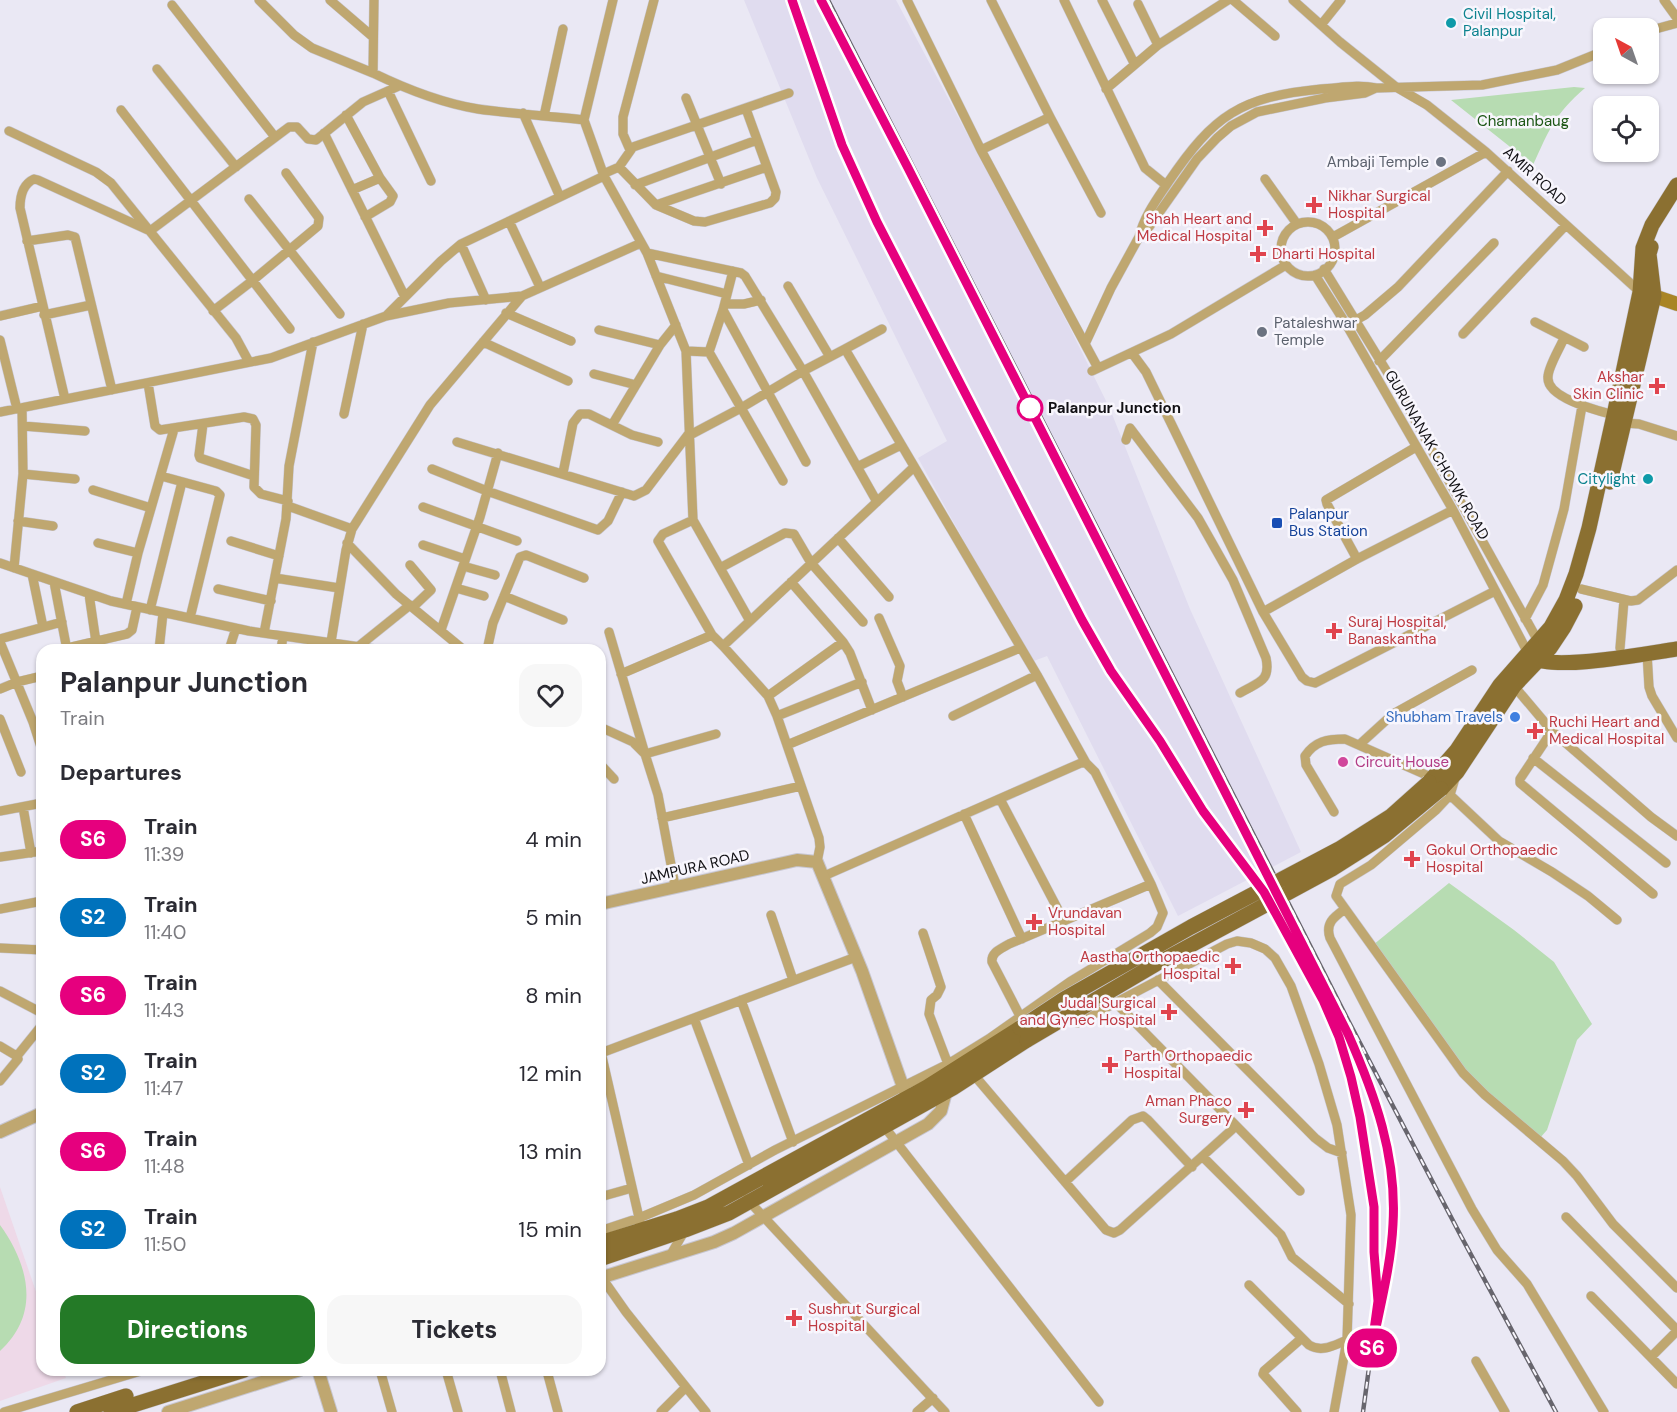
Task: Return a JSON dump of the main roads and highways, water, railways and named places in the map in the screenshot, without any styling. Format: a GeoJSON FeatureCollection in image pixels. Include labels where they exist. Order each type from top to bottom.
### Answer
{"type":"FeatureCollection","features":[{"type":"Feature","properties":{"kind":"main road"},"geometry":{"type":"LineString","coordinates":[[1647,294],[1643,248],[1652,225],[1677,185]]}},
{"type":"Feature","properties":{"kind":"main road"},"geometry":{"type":"LineString","coordinates":[[1438,786],[1457,750],[1500,685],[1564,627],[1581,589],[1592,556],[1647,294],[1649,254],[1653,238],[1677,198]]}},
{"type":"Feature","properties":{"kind":"main road"},"geometry":{"type":"LineString","coordinates":[[1647,294],[1677,304]]}},
{"type":"Feature","properties":{"kind":"main road"},"geometry":{"type":"LineString","coordinates":[[606,1240],[641,1224],[745,1195],[880,1121],[909,1098],[1023,1028],[1064,999],[1191,927],[1339,849],[1456,772],[1538,651],[1561,612],[1576,574],[1619,419]]}},
{"type":"Feature","properties":{"kind":"main road"},"geometry":{"type":"LineString","coordinates":[[1538,651],[1567,652],[1677,642]]}},
{"type":"Feature","properties":{"kind":"main road"},"geometry":{"type":"LineString","coordinates":[[1538,651],[1571,663],[1677,649]]}},
{"type":"Feature","properties":{"kind":"main road"},"geometry":{"type":"LineString","coordinates":[[909,1098],[946,1092],[974,1075],[1023,1028]]}},
{"type":"Feature","properties":{"kind":"main road"},"geometry":{"type":"LineString","coordinates":[[606,1257],[729,1213],[745,1195]]}},
{"type":"Feature","properties":{"kind":"main road"},"geometry":{"type":"LineString","coordinates":[[78,1412],[190,1376]]}},
{"type":"Feature","properties":{"kind":"main road"},"geometry":{"type":"LineString","coordinates":[[111,1412],[225,1376]]}},
{"type":"Feature","properties":{"kind":"railway"},"geometry":{"type":"LineString","coordinates":[[792,0],[842,145],[877,222],[1082,620],[1111,671],[1203,811],[1264,893],[1323,1000],[1339,1037],[1360,1117],[1374,1207],[1378,1301],[1363,1412]]}},
{"type":"Feature","properties":{"kind":"railway"},"geometry":{"type":"LineString","coordinates":[[828,0],[1349,1022],[1556,1412]]}},
{"type":"Feature","properties":{"kind":"railway"},"geometry":{"type":"LineString","coordinates":[[1359,1059],[1381,1118],[1392,1180],[1392,1232],[1382,1295]]}},
{"type":"Feature","properties":{"kind":"train","name":"S6"},"geometry":{"type":"LineString","coordinates":[[792,0],[842,145],[877,222],[1082,620],[1111,671],[1160,741],[1215,829],[1264,892],[1323,1000],[1339,1037],[1360,1117],[1374,1207],[1374,1252],[1378,1301],[1371,1352],[1390,1251],[1394,1196],[1386,1137],[1366,1073],[821,0]]}},
{"type":"Feature","properties":{"kind":"place","name":"Civil Hospital, Palanpur"},"geometry":{"type":"Point","coordinates":[1451,23]}},
{"type":"Feature","properties":{"kind":"place","name":"Ambaji Temple"},"geometry":{"type":"Point","coordinates":[1441,162]}},
{"type":"Feature","properties":{"kind":"place","name":"Nikhar Surgical Hospital"},"geometry":{"type":"Point","coordinates":[1314,205]}},
{"type":"Feature","properties":{"kind":"place","name":"Shah Heart and Medical Hospital"},"geometry":{"type":"Point","coordinates":[1265,228]}},
{"type":"Feature","properties":{"kind":"place","name":"Dharti Hospital"},"geometry":{"type":"Point","coordinates":[1258,254]}},
{"type":"Feature","properties":{"kind":"place","name":"Pataleshwar Temple"},"geometry":{"type":"Point","coordinates":[1262,332]}},
{"type":"Feature","properties":{"kind":"place","name":"Akshar Skin Clinic"},"geometry":{"type":"Point","coordinates":[1657,386]}},
{"type":"Feature","properties":{"kind":"place","name":"Palanpur Junction"},"geometry":{"type":"Point","coordinates":[1030,408]}},
{"type":"Feature","properties":{"kind":"place","name":"Citylight"},"geometry":{"type":"Point","coordinates":[1648,479]}},
{"type":"Feature","properties":{"kind":"place","name":"Palanpur Bus Station"},"geometry":{"type":"Point","coordinates":[1277,523]}},
{"type":"Feature","properties":{"kind":"place","name":"Suraj Hospital, Banaskantha"},"geometry":{"type":"Point","coordinates":[1334,631]}},
{"type":"Feature","properties":{"kind":"place","name":"Shubham Travels"},"geometry":{"type":"Point","coordinates":[1515,717]}},
{"type":"Feature","properties":{"kind":"place","name":"Ruchi Heart and Medical Hospital"},"geometry":{"type":"Point","coordinates":[1535,731]}},
{"type":"Feature","properties":{"kind":"place","name":"Circuit House"},"geometry":{"type":"Point","coordinates":[1343,762]}},
{"type":"Feature","properties":{"kind":"place","name":"Gokul Orthopaedic Hospital"},"geometry":{"type":"Point","coordinates":[1412,859]}},
{"type":"Feature","properties":{"kind":"place","name":"Vrundavan Hospital"},"geometry":{"type":"Point","coordinates":[1034,922]}},
{"type":"Feature","properties":{"kind":"place","name":"Aastha Orthopaedic Hospital"},"geometry":{"type":"Point","coordinates":[1233,966]}},
{"type":"Feature","properties":{"kind":"place","name":"Judal Surgical and Gynec Hospital"},"geometry":{"type":"Point","coordinates":[1169,1012]}},
{"type":"Feature","properties":{"kind":"place","name":"Parth Orthopaedic Hospital"},"geometry":{"type":"Point","coordinates":[1110,1065]}},
{"type":"Feature","properties":{"kind":"place","name":"Aman Phaco Surgery"},"geometry":{"type":"Point","coordinates":[1246,1110]}},
{"type":"Feature","properties":{"kind":"place","name":"Sushrut Surgical Hospital"},"geometry":{"type":"Point","coordinates":[794,1318]}},
{"type":"Feature","properties":{"kind":"park label","name":"Chamanbaug"},"geometry":{"type":"Point","coordinates":[1523,121]}}]}
